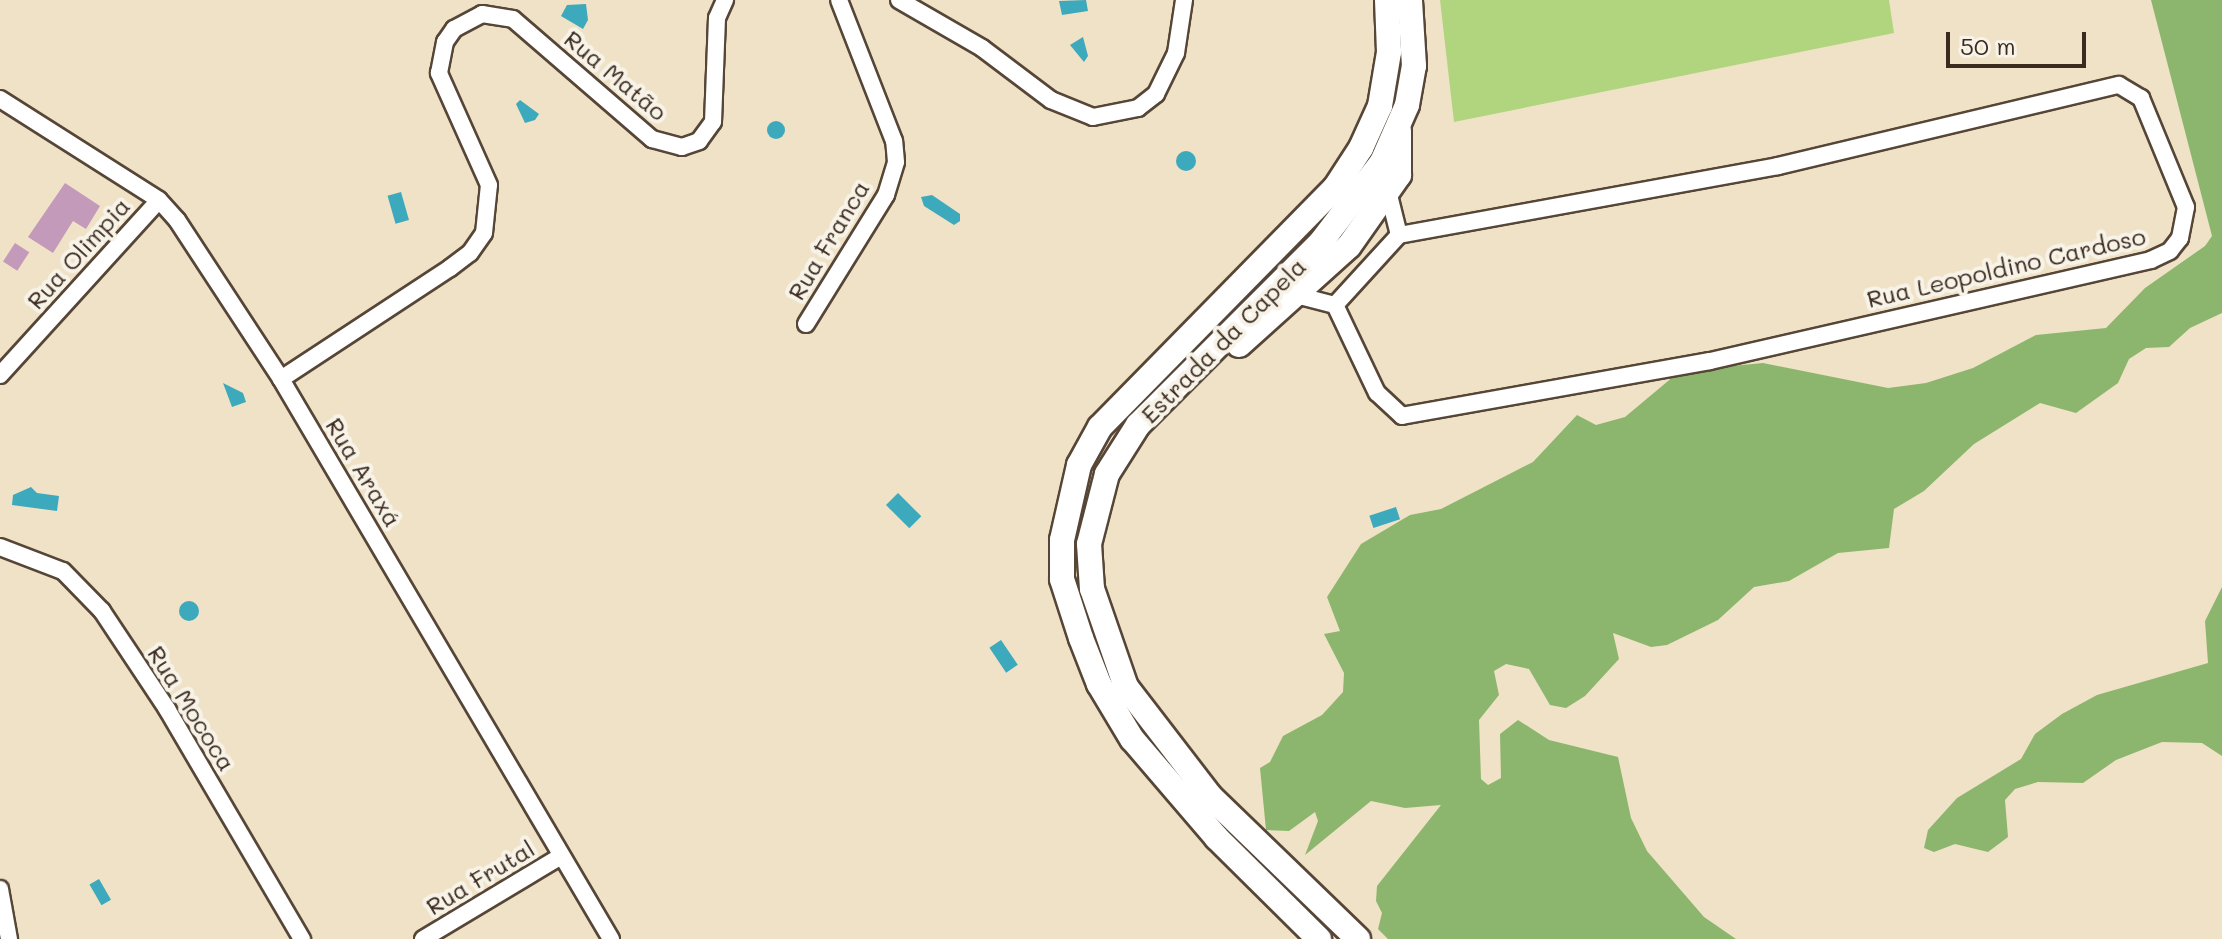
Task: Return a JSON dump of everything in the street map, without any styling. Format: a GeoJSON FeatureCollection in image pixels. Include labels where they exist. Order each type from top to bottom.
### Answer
{"type":"FeatureCollection","features":[{"type":"Feature","properties":{"kind":"main road","name":"Estrada da Capela"},"geometry":{"type":"LineString","coordinates":[[1319,939],[1196,815],[1132,739],[1099,684],[1062,579],[1069,500],[1100,427],[1335,188],[1361,148],[1380,106],[1389,52],[1387,0]]}},
{"type":"Feature","properties":{"kind":"main road","name":"Estrada da Capela"},"geometry":{"type":"LineString","coordinates":[[1358,939],[1210,796],[1161,739],[1126,687],[1092,589],[1089,544],[1107,474],[1138,425],[1242,324],[1363,191],[1398,127],[1414,66],[1410,0]]}},
{"type":"Feature","properties":{"kind":"main road"},"geometry":{"type":"LineString","coordinates":[[1213,349],[1237,346],[1349,246],[1399,175],[1398,127]]}},
{"type":"Feature","properties":{"kind":"main road"},"geometry":{"type":"LineString","coordinates":[[1246,303],[1242,324],[1221,332],[1224,304],[1246,303]]}},
{"type":"Feature","properties":{"kind":"street","name":"Rua Matão"},"geometry":{"type":"LineString","coordinates":[[281,379],[450,268],[470,253],[484,233],[489,185],[439,73],[445,42],[454,29],[482,14],[513,19],[652,139],[682,147],[699,141],[713,122],[717,18],[725,0]]}},
{"type":"Feature","properties":{"kind":"street","name":"Rua Franca"},"geometry":{"type":"LineString","coordinates":[[806,324],[886,195],[896,162],[894,141],[839,0]]}},
{"type":"Feature","properties":{"kind":"street"},"geometry":{"type":"LineString","coordinates":[[899,0],[982,48],[1051,100],[1093,117],[1138,108],[1156,94],[1176,53],[1184,0]]}},
{"type":"Feature","properties":{"kind":"street","name":"Rua Leopoldino Cardoso"},"geometry":{"type":"LineString","coordinates":[[1335,305],[1387,406],[1402,416],[1430,414],[1710,361],[2151,260],[2170,251],[2180,238],[2186,207],[2141,98],[2119,85],[1778,166],[1399,235]]}},
{"type":"Feature","properties":{"kind":"street","name":"Rua Araxá"},"geometry":{"type":"LineString","coordinates":[[0,99],[159,200],[281,379],[611,939]]}},
{"type":"Feature","properties":{"kind":"street"},"geometry":{"type":"LineString","coordinates":[[1296,295],[1335,305],[1399,235],[1388,191]]}},
{"type":"Feature","properties":{"kind":"street","name":"Rua Olimpia"},"geometry":{"type":"LineString","coordinates":[[0,375],[159,200]]}},
{"type":"Feature","properties":{"kind":"street","name":"Rua Mococa"},"geometry":{"type":"LineString","coordinates":[[0,547],[63,571],[102,611],[167,709],[302,939]]}},
{"type":"Feature","properties":{"kind":"street","name":"Rua Frutal"},"geometry":{"type":"LineString","coordinates":[[423,939],[561,856]]}},
{"type":"Feature","properties":{"kind":"street"},"geometry":{"type":"LineString","coordinates":[[0,889],[9,939]]}},
{"type":"Feature","properties":{"kind":"green space"},"geometry":{"type":"Polygon","coordinates":[[[1440,0],[1889,0],[1894,33],[1454,122],[1440,0]]]}},
{"type":"Feature","properties":{"kind":"green space"},"geometry":{"type":"Polygon","coordinates":[[[2151,0],[2222,0],[2222,313],[2190,328],[2169,347],[2146,348],[2129,359],[2118,383],[2076,413],[2040,403],[1974,444],[1924,491],[1894,509],[1889,548],[1838,553],[1789,581],[1754,587],[1718,620],[1667,645],[1651,647],[1613,633],[1619,659],[1585,696],[1566,708],[1550,705],[1529,669],[1506,664],[1494,671],[1499,695],[1479,720],[1481,779],[1488,785],[1501,778],[1500,734],[1518,720],[1549,740],[1618,757],[1631,818],[1647,851],[1704,917],[1736,939],[1388,939],[1378,929],[1382,913],[1376,901],[1377,886],[1441,805],[1405,808],[1371,801],[1305,855],[1318,821],[1315,812],[1289,831],[1266,830],[1260,768],[1270,762],[1283,736],[1322,715],[1343,692],[1344,673],[1324,634],[1340,631],[1327,597],[1361,544],[1410,515],[1441,509],[1533,462],[1577,415],[1596,425],[1625,417],[1680,371],[1763,363],[1888,388],[1926,383],[1973,368],[2036,335],[2106,328],[2145,288],[2205,246],[2212,236],[2151,0]]]}},
{"type":"Feature","properties":{"kind":"green space"},"geometry":{"type":"Polygon","coordinates":[[[2222,587],[2222,756],[2202,743],[2162,742],[2116,760],[2083,783],[2038,782],[2015,789],[2005,800],[2008,837],[1988,852],[1955,844],[1934,852],[1924,848],[1928,830],[1957,798],[2021,759],[2035,734],[2062,714],[2097,695],[2208,663],[2205,621],[2222,587]]]}},
{"type":"Feature","properties":{"kind":"water"},"geometry":{"type":"Polygon","coordinates":[[[1086,0],[1088,11],[1062,15],[1059,1],[1086,0]]]}},
{"type":"Feature","properties":{"kind":"water"},"geometry":{"type":"Polygon","coordinates":[[[586,4],[588,20],[583,29],[561,16],[567,5],[586,4]]]}},
{"type":"Feature","properties":{"kind":"water"},"geometry":{"type":"Polygon","coordinates":[[[1083,37],[1088,56],[1084,62],[1070,45],[1083,37]]]}},
{"type":"Feature","properties":{"kind":"water"},"geometry":{"type":"Polygon","coordinates":[[[520,100],[539,114],[535,120],[525,123],[516,104],[520,100]]]}},
{"type":"Feature","properties":{"kind":"water"},"geometry":{"type":"Polygon","coordinates":[[[776,121],[785,130],[776,139],[767,130],[776,121]]]}},
{"type":"Feature","properties":{"kind":"water"},"geometry":{"type":"Polygon","coordinates":[[[1186,151],[1193,154],[1196,161],[1193,168],[1186,171],[1179,168],[1176,161],[1179,154],[1186,151]]]}},
{"type":"Feature","properties":{"kind":"water"},"geometry":{"type":"Polygon","coordinates":[[[401,192],[409,220],[396,224],[388,196],[401,192]]]}},
{"type":"Feature","properties":{"kind":"water"},"geometry":{"type":"Polygon","coordinates":[[[932,195],[960,214],[960,221],[954,225],[924,206],[921,197],[932,195]]]}},
{"type":"Feature","properties":{"kind":"water"},"geometry":{"type":"Polygon","coordinates":[[[223,383],[243,393],[246,402],[232,407],[223,383]]]}},
{"type":"Feature","properties":{"kind":"water"},"geometry":{"type":"Polygon","coordinates":[[[31,487],[37,493],[59,496],[57,511],[12,505],[13,495],[31,487]]]}},
{"type":"Feature","properties":{"kind":"water"},"geometry":{"type":"Polygon","coordinates":[[[898,493],[921,516],[909,528],[886,505],[898,493]]]}},
{"type":"Feature","properties":{"kind":"water"},"geometry":{"type":"Polygon","coordinates":[[[1396,507],[1400,519],[1373,528],[1369,516],[1396,507]]]}},
{"type":"Feature","properties":{"kind":"water"},"geometry":{"type":"Polygon","coordinates":[[[189,601],[196,604],[199,611],[196,618],[189,621],[182,618],[179,611],[182,604],[189,601]]]}},
{"type":"Feature","properties":{"kind":"water"},"geometry":{"type":"Polygon","coordinates":[[[1001,640],[1018,665],[1006,673],[989,648],[1001,640]]]}},
{"type":"Feature","properties":{"kind":"water"},"geometry":{"type":"Polygon","coordinates":[[[99,879],[111,900],[101,905],[89,884],[99,879]]]}},
{"type":"Feature","properties":{"kind":"building"},"geometry":{"type":"Polygon","coordinates":[[[65,183],[100,206],[86,229],[73,221],[53,253],[28,237],[65,183]]]}},
{"type":"Feature","properties":{"kind":"building"},"geometry":{"type":"Polygon","coordinates":[[[15,243],[29,252],[17,271],[3,261],[15,243]]]}}]}
